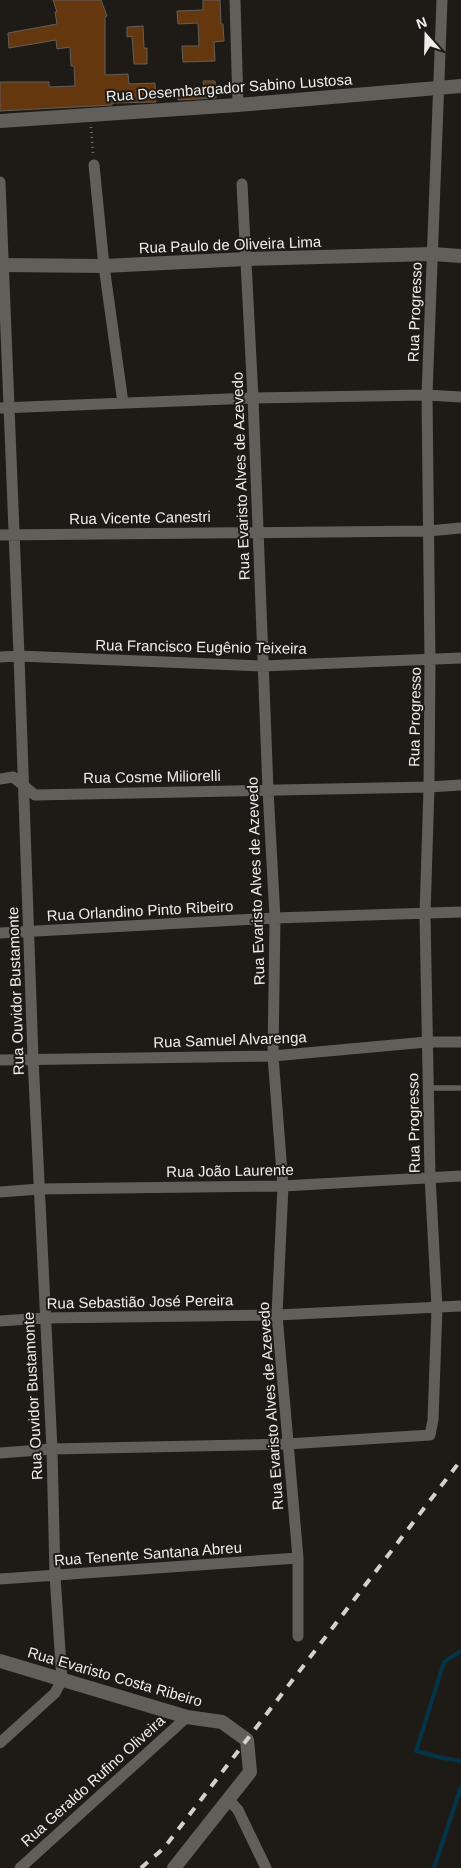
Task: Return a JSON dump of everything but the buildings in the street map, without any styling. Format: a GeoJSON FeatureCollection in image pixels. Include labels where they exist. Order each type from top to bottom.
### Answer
{"type":"FeatureCollection","features":[{"type":"Feature","properties":{"kind":"street"},"geometry":{"type":"LineString","coordinates":[[234,0],[238,105]]}},
{"type":"Feature","properties":{"kind":"street","name":"Rua Progresso"},"geometry":{"type":"LineString","coordinates":[[287,1444],[430,1435],[433,1420],[437,1308],[430,1176],[424,915],[429,787],[430,660],[427,394],[442,0]]}},
{"type":"Feature","properties":{"kind":"street","name":"Rua Desembargador Sabino Lustosa"},"geometry":{"type":"LineString","coordinates":[[0,121],[238,105],[461,86]]}},
{"type":"Feature","properties":{"kind":"street"},"geometry":{"type":"LineString","coordinates":[[94,165],[104,266],[123,403]]}},
{"type":"Feature","properties":{"kind":"street","name":"Rua Ouvidor Bustamonte"},"geometry":{"type":"LineString","coordinates":[[0,182],[5,407],[20,656],[33,1058],[44,1318],[52,1449],[55,1576],[62,1680]]}},
{"type":"Feature","properties":{"kind":"street","name":"Rua Evaristo Alves de Azevedo"},"geometry":{"type":"LineString","coordinates":[[242,184],[275,918],[274,1056],[283,1186],[277,1315],[298,1558],[298,1636]]}},
{"type":"Feature","properties":{"kind":"street","name":"Rua Paulo de Oliveira Lima"},"geometry":{"type":"LineString","coordinates":[[2,265],[104,266],[246,259],[433,254],[461,256]]}},
{"type":"Feature","properties":{"kind":"street"},"geometry":{"type":"LineString","coordinates":[[5,407],[427,394],[461,397]]}},
{"type":"Feature","properties":{"kind":"street","name":"Rua Vicente Canestri"},"geometry":{"type":"LineString","coordinates":[[0,535],[428,531],[461,528]]}},
{"type":"Feature","properties":{"kind":"street","name":"Rua Francisco Eugênio Teixeira"},"geometry":{"type":"LineString","coordinates":[[0,657],[20,656],[263,666],[461,658]]}},
{"type":"Feature","properties":{"kind":"street","name":"Rua Cosme Miliorelli"},"geometry":{"type":"LineString","coordinates":[[0,779],[13,778],[35,795],[461,785]]}},
{"type":"Feature","properties":{"kind":"street","name":"Rua Orlandino Pinto Ribeiro"},"geometry":{"type":"LineString","coordinates":[[0,933],[275,918],[424,915],[461,912]]}},
{"type":"Feature","properties":{"kind":"street","name":"Rua Samuel Alvarenga"},"geometry":{"type":"LineString","coordinates":[[0,1060],[33,1058],[274,1056],[427,1042],[461,1042]]}},
{"type":"Feature","properties":{"kind":"street","name":"Rua João Laurente"},"geometry":{"type":"LineString","coordinates":[[0,1192],[39,1189],[283,1186],[430,1176],[461,1176]]}},
{"type":"Feature","properties":{"kind":"street","name":"Rua Sebastião José Pereira"},"geometry":{"type":"LineString","coordinates":[[0,1321],[44,1318],[277,1315],[461,1306]]}},
{"type":"Feature","properties":{"kind":"street"},"geometry":{"type":"LineString","coordinates":[[0,1453],[52,1449],[287,1444]]}},
{"type":"Feature","properties":{"kind":"street","name":"Rua Tenente Santana Abreu"},"geometry":{"type":"LineString","coordinates":[[0,1579],[298,1558]]}},
{"type":"Feature","properties":{"kind":"street","name":"Rua Evaristo Costa Ribeiro"},"geometry":{"type":"LineString","coordinates":[[0,1661],[187,1717],[222,1722],[247,1740],[250,1772],[229,1800]]}},
{"type":"Feature","properties":{"kind":"street"},"geometry":{"type":"LineString","coordinates":[[0,1743],[55,1693],[62,1680]]}},
{"type":"Feature","properties":{"kind":"street","name":"Rua Geraldo Rufino Oliveira"},"geometry":{"type":"LineString","coordinates":[[20,1868],[187,1717]]}},
{"type":"Feature","properties":{"kind":"street"},"geometry":{"type":"LineString","coordinates":[[174,1868],[229,1800],[238,1810],[266,1868]]}},
{"type":"Feature","properties":{"kind":"lane"},"geometry":{"type":"LineString","coordinates":[[428,1088],[461,1088]]}},
{"type":"Feature","properties":{"kind":"path"},"geometry":{"type":"LineString","coordinates":[[90,115],[94,165]]}},
{"type":"Feature","properties":{"kind":"waterway"},"geometry":{"type":"LineString","coordinates":[[461,1651],[444,1662],[416,1751],[461,1761]]}},
{"type":"Feature","properties":{"kind":"waterway"},"geometry":{"type":"LineString","coordinates":[[434,1868],[461,1787]]}},
{"type":"Feature","properties":{"kind":"railway"},"geometry":{"type":"LineString","coordinates":[[141,1868],[164,1848],[461,1460]]}}]}
